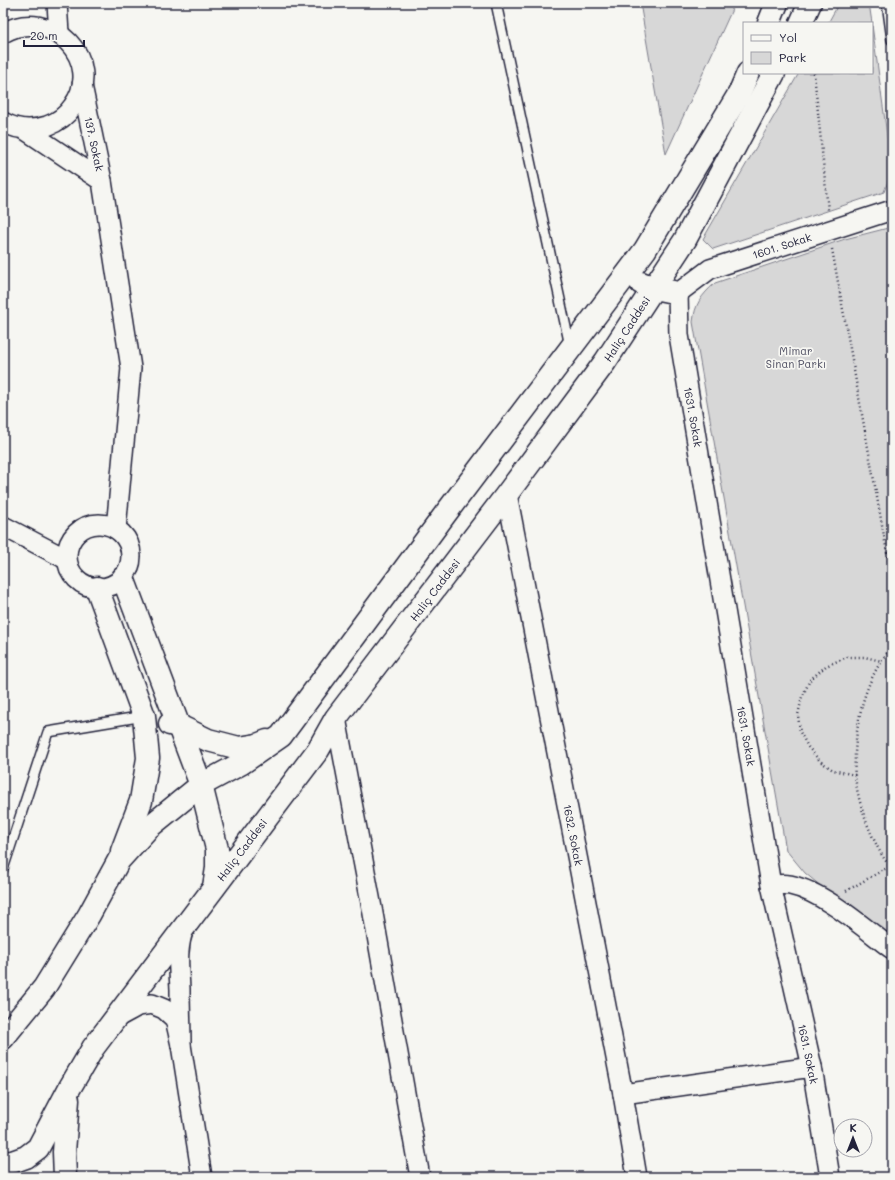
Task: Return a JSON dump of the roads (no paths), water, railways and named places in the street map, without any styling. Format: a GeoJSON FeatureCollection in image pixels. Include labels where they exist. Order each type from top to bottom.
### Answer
{"type":"FeatureCollection","features":[{"type":"Feature","properties":{"kind":"main road"},"geometry":{"type":"LineString","coordinates":[[769,22],[777,3]]}},
{"type":"Feature","properties":{"kind":"main road"},"geometry":{"type":"LineString","coordinates":[[801,22],[810,3]]}},
{"type":"Feature","properties":{"kind":"main road"},"geometry":{"type":"LineString","coordinates":[[119,860],[148,828],[201,784],[242,763],[281,736],[446,513],[645,250],[739,94],[748,74]]}},
{"type":"Feature","properties":{"kind":"main road","name":"Haliç Caddesi"},"geometry":{"type":"LineString","coordinates":[[3,1163],[12,1162],[26,1157],[38,1148],[92,1048],[318,750],[336,718],[507,494],[605,362],[685,240],[773,74]]}},
{"type":"Feature","properties":{"kind":"main road"},"geometry":{"type":"LineString","coordinates":[[625,276],[654,288],[678,293]]}},
{"type":"Feature","properties":{"kind":"main road"},"geometry":{"type":"LineString","coordinates":[[123,578],[201,784],[217,849],[217,868],[214,888]]}},
{"type":"Feature","properties":{"kind":"main road"},"geometry":{"type":"LineString","coordinates":[[4,1036],[44,988],[89,915],[119,860],[142,794],[148,758],[144,716],[97,588]]}},
{"type":"Feature","properties":{"kind":"main road"},"geometry":{"type":"LineString","coordinates":[[314,691],[336,718]]}},
{"type":"Feature","properties":{"kind":"main road"},"geometry":{"type":"LineString","coordinates":[[144,716],[179,726],[208,740],[239,748],[257,745],[281,736]]}},
{"type":"Feature","properties":{"kind":"main road"},"geometry":{"type":"LineString","coordinates":[[65,1177],[65,1125],[69,1089]]}},
{"type":"Feature","properties":{"kind":"street"},"geometry":{"type":"LineString","coordinates":[[57,3],[59,33]]}},
{"type":"Feature","properties":{"kind":"street"},"geometry":{"type":"LineString","coordinates":[[3,33],[11,28],[27,25],[44,26],[59,33],[70,42],[78,54],[82,68],[82,85],[77,100],[68,114],[54,124],[39,129],[24,129],[9,126],[3,122]]}},
{"type":"Feature","properties":{"kind":"street","name":"137. Sokak"},"geometry":{"type":"LineString","coordinates":[[82,85],[102,181]]}},
{"type":"Feature","properties":{"kind":"street","name":"137. Sokak"},"geometry":{"type":"LineString","coordinates":[[24,129],[102,181]]}},
{"type":"Feature","properties":{"kind":"street"},"geometry":{"type":"LineString","coordinates":[[102,181],[131,368],[116,529]]}},
{"type":"Feature","properties":{"kind":"street","name":"1601. Sokak"},"geometry":{"type":"LineString","coordinates":[[678,293],[710,269],[892,210]]}},
{"type":"Feature","properties":{"kind":"street","name":"1631. Sokak"},"geometry":{"type":"LineString","coordinates":[[678,293],[679,335],[771,885],[812,1067],[830,1177]]}},
{"type":"Feature","properties":{"kind":"street","name":"1632. Sokak"},"geometry":{"type":"LineString","coordinates":[[507,494],[623,1094],[637,1177]]}},
{"type":"Feature","properties":{"kind":"street"},"geometry":{"type":"LineString","coordinates":[[96,524],[107,525],[116,529],[124,536],[130,546],[131,558],[129,569],[123,578],[114,585],[103,589],[92,588],[82,584],[74,578],[68,569],[66,559],[67,548],[71,539],[78,531],[86,526],[96,524]]}},
{"type":"Feature","properties":{"kind":"street"},"geometry":{"type":"LineString","coordinates":[[3,526],[66,559]]}},
{"type":"Feature","properties":{"kind":"street"},"geometry":{"type":"LineString","coordinates":[[336,718],[372,908],[420,1177]]}},
{"type":"Feature","properties":{"kind":"street"},"geometry":{"type":"LineString","coordinates":[[771,885],[789,884],[806,890],[844,913],[892,949]]}},
{"type":"Feature","properties":{"kind":"street"},"geometry":{"type":"LineString","coordinates":[[181,1045],[180,985],[178,965],[179,949],[185,926]]}},
{"type":"Feature","properties":{"kind":"street"},"geometry":{"type":"LineString","coordinates":[[114,1020],[138,1006],[152,1004],[164,1009],[175,1019],[181,1045],[202,1177]]}},
{"type":"Feature","properties":{"kind":"street"},"geometry":{"type":"LineString","coordinates":[[623,1094],[812,1067]]}},
{"type":"Feature","properties":{"kind":"lane"},"geometry":{"type":"LineString","coordinates":[[496,3],[570,349]]}},
{"type":"Feature","properties":{"kind":"lane"},"geometry":{"type":"LineString","coordinates":[[887,3],[892,40]]}},
{"type":"Feature","properties":{"kind":"lane"},"geometry":{"type":"LineString","coordinates":[[3,869],[48,732],[144,716]]}},
{"type":"Feature","properties":{"kind":"park label","name":"Mimar Sinan Parkı"},"geometry":{"type":"Point","coordinates":[796,357]}}]}
